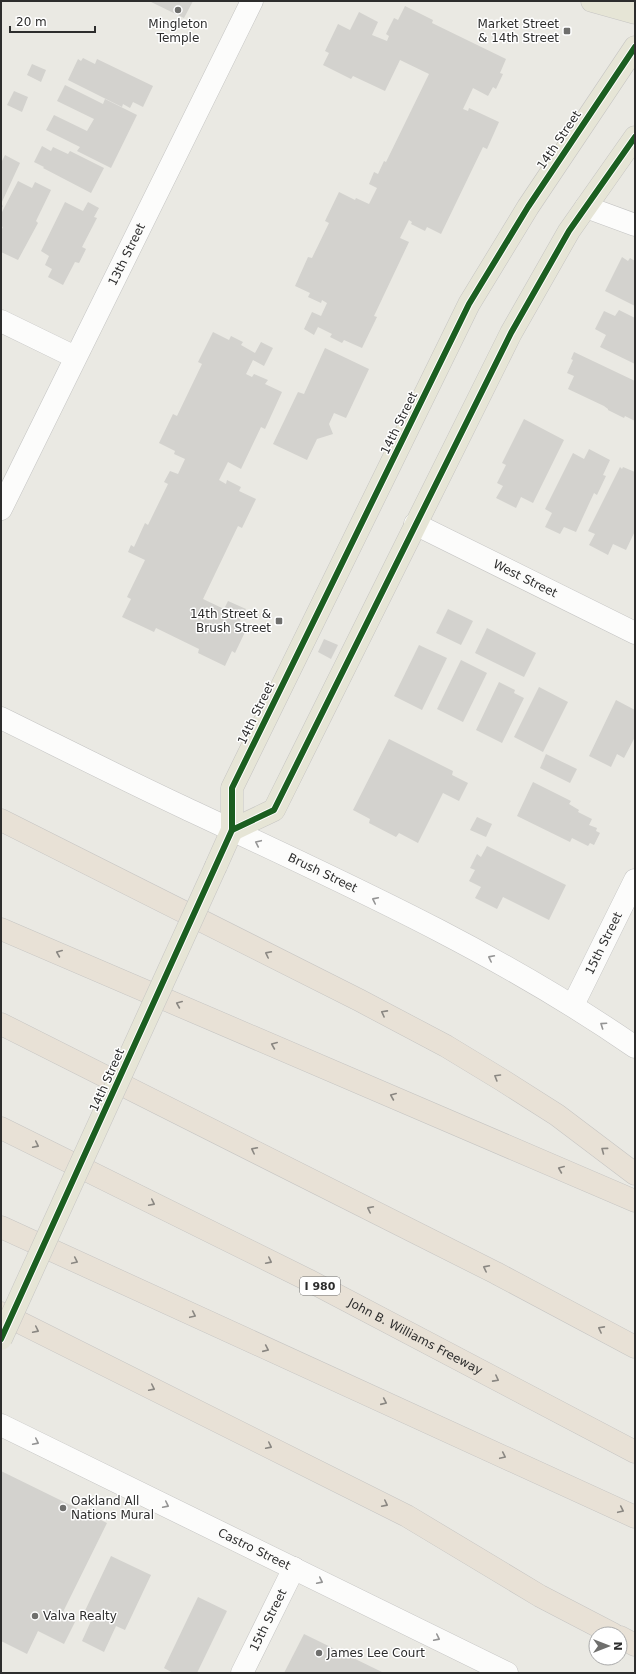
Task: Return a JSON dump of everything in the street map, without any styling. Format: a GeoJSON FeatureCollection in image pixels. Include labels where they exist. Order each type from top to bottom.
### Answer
{"type":"FeatureCollection","features":[{"type":"Feature","properties":{"kind":"highway"},"geometry":{"type":"LineString","coordinates":[[1,820],[359,1000],[446,1046],[557,1115],[635,1174]]}},
{"type":"Feature","properties":{"kind":"highway"},"geometry":{"type":"LineString","coordinates":[[1,929],[635,1201]]}},
{"type":"Feature","properties":{"kind":"highway"},"geometry":{"type":"LineString","coordinates":[[1,1024],[421,1235],[635,1347]]}},
{"type":"Feature","properties":{"kind":"highway","name":"John B. Williams Freeway"},"geometry":{"type":"LineString","coordinates":[[1,1128],[321,1287],[635,1452]]}},
{"type":"Feature","properties":{"kind":"highway"},"geometry":{"type":"LineString","coordinates":[[1,1227],[635,1517]]}},
{"type":"Feature","properties":{"kind":"highway"},"geometry":{"type":"LineString","coordinates":[[1,1313],[407,1516],[533,1592],[598,1626]]}},
{"type":"Feature","properties":{"kind":"main road"},"geometry":{"type":"LineString","coordinates":[[592,1],[635,13]]}},
{"type":"Feature","properties":{"kind":"main road","name":"14th Street"},"geometry":{"type":"LineString","coordinates":[[1,1339],[232,830],[232,788],[470,304],[528,207],[635,47]]}},
{"type":"Feature","properties":{"kind":"main road"},"geometry":{"type":"LineString","coordinates":[[232,830],[274,810],[511,333],[569,231],[635,137]]}},
{"type":"Feature","properties":{"kind":"street","name":"13th Street"},"geometry":{"type":"LineString","coordinates":[[1,509],[252,1]]}},
{"type":"Feature","properties":{"kind":"street"},"geometry":{"type":"LineString","coordinates":[[586,208],[635,224]]}},
{"type":"Feature","properties":{"kind":"street"},"geometry":{"type":"LineString","coordinates":[[1,321],[75,358]]}},
{"type":"Feature","properties":{"kind":"street","name":"West Street"},"geometry":{"type":"LineString","coordinates":[[415,524],[635,633]]}},
{"type":"Feature","properties":{"kind":"street","name":"Brush Street"},"geometry":{"type":"LineString","coordinates":[[1,718],[484,954],[527,977],[635,1047]]}},
{"type":"Feature","properties":{"kind":"street","name":"15th Street"},"geometry":{"type":"LineString","coordinates":[[573,1006],[635,880]]}},
{"type":"Feature","properties":{"kind":"street","name":"Castro Street"},"geometry":{"type":"LineString","coordinates":[[1,1425],[507,1673]]}},
{"type":"Feature","properties":{"kind":"street","name":"15th Street"},"geometry":{"type":"LineString","coordinates":[[242,1673],[294,1568]]}},
{"type":"Feature","properties":{"kind":"building","name":"Mingleton Temple"},"geometry":{"type":"Polygon","coordinates":[[[149,1],[193,1],[184,18],[149,1]]]}},
{"type":"Feature","properties":{"kind":"building"},"geometry":{"type":"Polygon","coordinates":[[[405,6],[433,20],[432,23],[506,59],[500,73],[503,74],[496,89],[493,87],[488,96],[473,88],[463,109],[468,111],[469,108],[499,122],[487,149],[483,147],[441,234],[427,227],[425,231],[411,224],[412,222],[409,220],[400,238],[409,242],[374,316],[377,317],[362,348],[344,340],[342,343],[330,337],[332,334],[318,327],[314,335],[304,329],[312,312],[321,316],[327,303],[322,300],[321,303],[308,297],[310,293],[295,286],[308,257],[312,258],[329,223],[325,221],[339,192],[355,200],[356,198],[369,204],[377,188],[369,184],[374,172],[378,174],[384,161],[386,162],[429,74],[400,60],[385,91],[353,76],[351,79],[323,65],[329,53],[325,51],[338,24],[350,30],[359,12],[378,22],[372,35],[387,41],[389,36],[386,34],[394,18],[398,20],[405,6]]]}},
{"type":"Feature","properties":{"kind":"building"},"geometry":{"type":"Polygon","coordinates":[[[83,58],[95,64],[97,59],[153,86],[143,107],[133,102],[130,108],[123,104],[122,107],[68,80],[78,59],[81,61],[83,58]]]}},
{"type":"Feature","properties":{"kind":"building"},"geometry":{"type":"Polygon","coordinates":[[[32,64],[46,70],[41,82],[27,75],[32,64]]]}},
{"type":"Feature","properties":{"kind":"building"},"geometry":{"type":"Polygon","coordinates":[[[65,85],[103,104],[105,99],[137,115],[111,168],[77,151],[80,147],[46,130],[54,115],[87,131],[94,119],[57,101],[65,85]]]}},
{"type":"Feature","properties":{"kind":"building"},"geometry":{"type":"Polygon","coordinates":[[[14,91],[28,97],[22,112],[7,105],[14,91]]]}},
{"type":"Feature","properties":{"kind":"building"},"geometry":{"type":"Polygon","coordinates":[[[42,146],[51,151],[53,147],[68,154],[70,151],[104,168],[91,193],[34,162],[42,146]]]}},
{"type":"Feature","properties":{"kind":"building"},"geometry":{"type":"Polygon","coordinates":[[[5,155],[20,163],[1,204],[1,163],[5,155]]]}},
{"type":"Feature","properties":{"kind":"building"},"geometry":{"type":"Polygon","coordinates":[[[18,181],[32,188],[35,182],[51,190],[36,221],[38,223],[18,260],[1,252],[1,231],[3,227],[1,226],[1,214],[18,181]]]}},
{"type":"Feature","properties":{"kind":"building"},"geometry":{"type":"Polygon","coordinates":[[[65,202],[83,211],[88,202],[99,208],[94,217],[97,218],[82,247],[86,249],[79,263],[75,262],[63,285],[48,277],[52,269],[45,265],[49,256],[41,251],[65,202]]]}},
{"type":"Feature","properties":{"kind":"building"},"geometry":{"type":"Polygon","coordinates":[[[622,257],[628,261],[630,258],[635,261],[635,306],[605,291],[622,257]]]}},
{"type":"Feature","properties":{"kind":"building"},"geometry":{"type":"Polygon","coordinates":[[[619,310],[635,318],[635,364],[600,347],[606,335],[595,329],[604,311],[615,316],[619,310]]]}},
{"type":"Feature","properties":{"kind":"building"},"geometry":{"type":"Polygon","coordinates":[[[213,332],[229,340],[231,336],[243,342],[241,345],[255,353],[261,342],[273,348],[264,366],[253,360],[246,374],[252,377],[254,374],[268,380],[265,384],[282,392],[265,429],[261,427],[241,469],[228,462],[219,480],[226,484],[227,480],[241,487],[239,491],[256,499],[242,528],[238,526],[203,599],[224,609],[228,601],[246,609],[238,625],[246,630],[235,653],[232,651],[225,666],[198,653],[199,649],[156,628],[154,632],[122,617],[131,599],[127,597],[145,560],[128,552],[131,545],[134,547],[145,523],[148,525],[168,484],[164,482],[170,471],[178,474],[185,459],[174,454],[175,451],[159,443],[173,414],[177,416],[202,364],[198,362],[213,332]]]}},
{"type":"Feature","properties":{"kind":"building"},"geometry":{"type":"Polygon","coordinates":[[[325,348],[369,369],[346,418],[334,413],[329,424],[333,434],[317,439],[307,460],[273,444],[298,392],[304,394],[325,348]]]}},
{"type":"Feature","properties":{"kind":"building"},"geometry":{"type":"Polygon","coordinates":[[[574,352],[635,381],[635,421],[625,416],[624,418],[608,410],[604,406],[568,389],[574,376],[567,373],[573,360],[571,359],[574,352]]]}},
{"type":"Feature","properties":{"kind":"building"},"geometry":{"type":"Polygon","coordinates":[[[524,419],[564,440],[533,503],[521,497],[516,508],[496,498],[503,486],[497,483],[506,465],[502,463],[524,419]]]}},
{"type":"Feature","properties":{"kind":"building"},"geometry":{"type":"Polygon","coordinates":[[[589,449],[610,460],[603,475],[606,476],[597,495],[594,493],[576,532],[564,527],[560,534],[545,527],[552,513],[545,509],[573,453],[584,459],[589,449]]]}},
{"type":"Feature","properties":{"kind":"building"},"geometry":{"type":"Polygon","coordinates":[[[620,467],[622,469],[623,467],[635,472],[635,531],[626,550],[613,544],[608,555],[589,545],[595,534],[588,531],[620,467]]]}},
{"type":"Feature","properties":{"kind":"building"},"geometry":{"type":"Polygon","coordinates":[[[448,609],[473,621],[461,645],[436,633],[448,609]]]}},
{"type":"Feature","properties":{"kind":"building"},"geometry":{"type":"Polygon","coordinates":[[[487,628],[536,653],[524,677],[475,653],[487,628]]]}},
{"type":"Feature","properties":{"kind":"building"},"geometry":{"type":"Polygon","coordinates":[[[324,639],[338,645],[331,659],[318,652],[324,639]]]}},
{"type":"Feature","properties":{"kind":"building"},"geometry":{"type":"Polygon","coordinates":[[[419,645],[447,658],[422,710],[394,696],[419,645]]]}},
{"type":"Feature","properties":{"kind":"building"},"geometry":{"type":"Polygon","coordinates":[[[461,660],[487,673],[463,722],[437,709],[461,660]]]}},
{"type":"Feature","properties":{"kind":"building"},"geometry":{"type":"Polygon","coordinates":[[[499,682],[515,690],[514,693],[524,698],[502,743],[476,730],[499,682]]]}},
{"type":"Feature","properties":{"kind":"building"},"geometry":{"type":"Polygon","coordinates":[[[539,687],[568,702],[543,752],[514,737],[539,687]]]}},
{"type":"Feature","properties":{"kind":"building"},"geometry":{"type":"Polygon","coordinates":[[[616,700],[635,710],[635,737],[624,758],[617,754],[611,767],[589,756],[616,700]]]}},
{"type":"Feature","properties":{"kind":"building"},"geometry":{"type":"Polygon","coordinates":[[[389,739],[453,771],[452,775],[468,783],[459,801],[443,793],[418,843],[399,833],[396,837],[369,823],[370,819],[353,810],[389,739]]]}},
{"type":"Feature","properties":{"kind":"building"},"geometry":{"type":"Polygon","coordinates":[[[546,754],[577,769],[570,783],[540,768],[546,754]]]}},
{"type":"Feature","properties":{"kind":"building"},"geometry":{"type":"Polygon","coordinates":[[[533,782],[571,801],[569,804],[579,810],[578,812],[592,819],[589,825],[597,828],[596,831],[600,833],[594,845],[590,843],[588,846],[572,838],[570,842],[517,816],[533,782]]]}},
{"type":"Feature","properties":{"kind":"building"},"geometry":{"type":"Polygon","coordinates":[[[477,817],[492,824],[486,837],[470,830],[477,817]]]}},
{"type":"Feature","properties":{"kind":"building"},"geometry":{"type":"Polygon","coordinates":[[[487,846],[566,885],[549,920],[503,897],[497,909],[475,898],[481,887],[469,881],[475,870],[470,868],[477,854],[481,857],[487,846]]]}},
{"type":"Feature","properties":{"kind":"building"},"geometry":{"type":"Polygon","coordinates":[[[1,1471],[107,1523],[63,1612],[76,1620],[64,1644],[38,1631],[27,1654],[1,1641],[1,1471]]]}},
{"type":"Feature","properties":{"kind":"building"},"geometry":{"type":"Polygon","coordinates":[[[111,1556],[151,1575],[125,1630],[116,1626],[104,1652],[82,1641],[91,1621],[82,1617],[111,1556]]]}},
{"type":"Feature","properties":{"kind":"building"},"geometry":{"type":"Polygon","coordinates":[[[198,1597],[227,1611],[197,1673],[173,1673],[164,1668],[198,1597]]]}},
{"type":"Feature","properties":{"kind":"building","name":"James Lee Court"},"geometry":{"type":"Polygon","coordinates":[[[304,1634],[384,1673],[284,1673],[304,1634]]]}},
{"type":"Feature","properties":{"kind":"cycle path"},"geometry":{"type":"LineString","coordinates":[[1,1339],[232,830],[232,788],[469,304],[528,207],[635,47]]}},
{"type":"Feature","properties":{"kind":"cycle path"},"geometry":{"type":"LineString","coordinates":[[232,830],[274,810],[511,333],[569,231],[635,137]]}},
{"type":"Feature","properties":{"kind":"place","name":"Mingleton Temple"},"geometry":{"type":"Point","coordinates":[178,10]}},
{"type":"Feature","properties":{"kind":"place","name":"Market Street & 14th Street"},"geometry":{"type":"Point","coordinates":[567,31]}},
{"type":"Feature","properties":{"kind":"place","name":"14th Street & Brush Street"},"geometry":{"type":"Point","coordinates":[279,621]}},
{"type":"Feature","properties":{"kind":"place","name":"Oakland All Nations Mural"},"geometry":{"type":"Point","coordinates":[63,1508]}},
{"type":"Feature","properties":{"kind":"place","name":"Valva Realty"},"geometry":{"type":"Point","coordinates":[35,1616]}},
{"type":"Feature","properties":{"kind":"place","name":"James Lee Court"},"geometry":{"type":"Point","coordinates":[319,1653]}}]}
